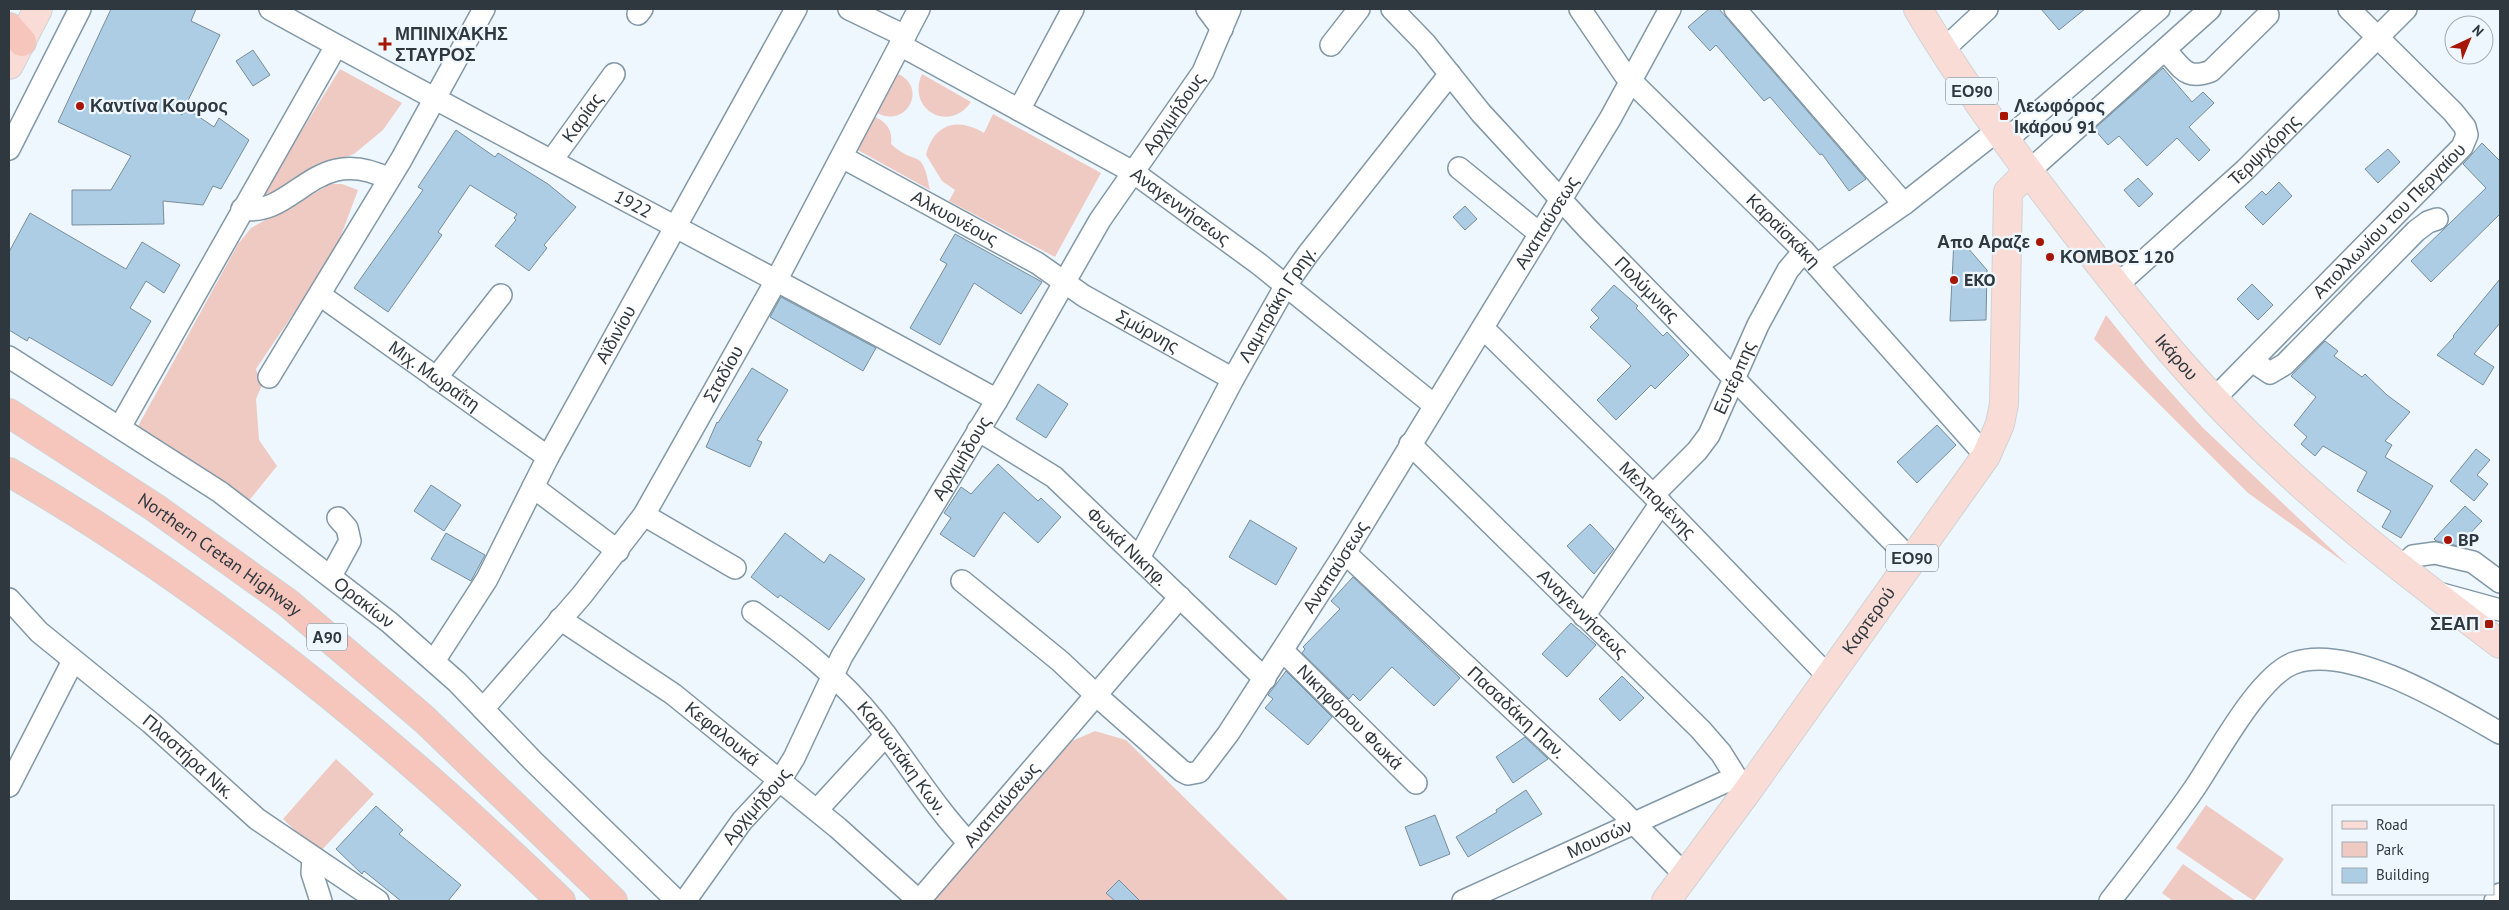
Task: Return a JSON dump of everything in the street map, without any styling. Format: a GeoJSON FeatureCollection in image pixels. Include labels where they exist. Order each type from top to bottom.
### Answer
{"type":"FeatureCollection","features":[{"type":"Feature","properties":{"kind":"highway","name":"Northern Cretan Highway"},"geometry":{"type":"LineString","coordinates":[[9,413],[154,506],[288,603],[424,719],[613,901]]}},
{"type":"Feature","properties":{"kind":"highway","name":"Α90"},"geometry":{"type":"LineString","coordinates":[[9,472],[107,532],[243,628],[332,695],[412,762],[561,901]]}},
{"type":"Feature","properties":{"kind":"main road"},"geometry":{"type":"LineString","coordinates":[[12,44],[38,9]]}},
{"type":"Feature","properties":{"kind":"main road","name":"Ικάρου"},"geometry":{"type":"LineString","coordinates":[[1918,9],[2028,172],[2165,346],[2214,399],[2277,462],[2401,568],[2500,644]]}},
{"type":"Feature","properties":{"kind":"main road","name":"Καρτερού"},"geometry":{"type":"LineString","coordinates":[[1666,901],[1685,875],[1741,785],[1828,676],[1986,456],[1997,431],[2004,404],[2008,192],[2028,172]]}},
{"type":"Feature","properties":{"kind":"street"},"geometry":{"type":"LineString","coordinates":[[9,149],[80,9]]}},
{"type":"Feature","properties":{"kind":"street","name":"1922"},"geometry":{"type":"LineString","coordinates":[[270,9],[435,100],[776,279],[997,400]]}},
{"type":"Feature","properties":{"kind":"street"},"geometry":{"type":"LineString","coordinates":[[269,377],[389,179],[435,100],[484,9]]}},
{"type":"Feature","properties":{"kind":"street","name":"Αϊδινίου"},"geometry":{"type":"LineString","coordinates":[[434,661],[487,579],[548,458],[796,9]]}},
{"type":"Feature","properties":{"kind":"street","name":"Αναγεννήσεως"},"geometry":{"type":"LineString","coordinates":[[850,9],[1019,110],[1133,172],[1206,224],[1434,405]]}},
{"type":"Feature","properties":{"kind":"street","name":"Σταδίου"},"geometry":{"type":"LineString","coordinates":[[483,709],[618,551],[644,515],[776,279],[919,9]]}},
{"type":"Feature","properties":{"kind":"street"},"geometry":{"type":"LineString","coordinates":[[1019,110],[1072,9]]}},
{"type":"Feature","properties":{"kind":"street"},"geometry":{"type":"LineString","coordinates":[[1207,9],[1222,29]]}},
{"type":"Feature","properties":{"kind":"street","name":"Αρχιμήδους"},"geometry":{"type":"LineString","coordinates":[[685,901],[742,821],[781,779],[803,742],[832,676],[997,400],[1100,220],[1203,72],[1230,9]]}},
{"type":"Feature","properties":{"kind":"street"},"geometry":{"type":"LineString","coordinates":[[1331,44],[1359,9]]}},
{"type":"Feature","properties":{"kind":"street","name":"Πολύμνιας"},"geometry":{"type":"LineString","coordinates":[[1392,9],[1425,43],[1560,199],[1911,560]]}},
{"type":"Feature","properties":{"kind":"street","name":"Καραϊσκάκη"},"geometry":{"type":"LineString","coordinates":[[1580,9],[1630,80],[1811,258],[1986,456]]}},
{"type":"Feature","properties":{"kind":"street","name":"Αναπαύσεως"},"geometry":{"type":"LineString","coordinates":[[919,901],[1096,695],[1168,760],[1188,774],[1199,772],[1204,768],[1346,554],[1410,444],[1610,119],[1670,9]]}},
{"type":"Feature","properties":{"kind":"street"},"geometry":{"type":"LineString","coordinates":[[1735,9],[1904,204]]}},
{"type":"Feature","properties":{"kind":"street"},"geometry":{"type":"LineString","coordinates":[[1944,48],[1987,9]]}},
{"type":"Feature","properties":{"kind":"street","name":"Ευτέρπης"},"geometry":{"type":"LineString","coordinates":[[1584,616],[1657,499],[1706,440],[1717,420],[1749,342],[1793,262],[1811,258],[1904,204],[2002,135],[2159,9]]}},
{"type":"Feature","properties":{"kind":"street"},"geometry":{"type":"LineString","coordinates":[[2028,172],[2210,9]]}},
{"type":"Feature","properties":{"kind":"street"},"geometry":{"type":"LineString","coordinates":[[2349,9],[2378,37]]}},
{"type":"Feature","properties":{"kind":"street","name":"Τερψιχόρης"},"geometry":{"type":"LineString","coordinates":[[2116,286],[2245,170],[2406,9]]}},
{"type":"Feature","properties":{"kind":"street"},"geometry":{"type":"LineString","coordinates":[[2164,50],[2189,74],[2199,76],[2211,71],[2268,15]]}},
{"type":"Feature","properties":{"kind":"street","name":"Απολλωνίου του Περγαίου"},"geometry":{"type":"LineString","coordinates":[[2214,399],[2462,147],[2468,135],[2465,127],[2453,112],[2378,37]]}},
{"type":"Feature","properties":{"kind":"street"},"geometry":{"type":"LineString","coordinates":[[120,427],[336,46]]}},
{"type":"Feature","properties":{"kind":"street","name":"Καρίας"},"geometry":{"type":"LineString","coordinates":[[552,160],[614,74]]}},
{"type":"Feature","properties":{"kind":"street","name":"Λαμπράκη Γρηγ."},"geometry":{"type":"LineString","coordinates":[[1139,558],[1233,379],[1286,286],[1308,254],[1450,74]]}},
{"type":"Feature","properties":{"kind":"street","name":"Αλκυονέους"},"geometry":{"type":"LineString","coordinates":[[842,157],[1037,263],[1064,282]]}},
{"type":"Feature","properties":{"kind":"street"},"geometry":{"type":"LineString","coordinates":[[1460,168],[1540,234]]}},
{"type":"Feature","properties":{"kind":"street"},"geometry":{"type":"LineString","coordinates":[[242,209],[256,211],[266,208],[318,176],[335,170],[362,170],[389,179]]}},
{"type":"Feature","properties":{"kind":"street"},"geometry":{"type":"LineString","coordinates":[[2252,361],[2270,373],[2285,364],[2416,231],[2428,222],[2437,219]]}},
{"type":"Feature","properties":{"kind":"street","name":"Σμύρνης"},"geometry":{"type":"LineString","coordinates":[[1064,282],[1233,379]]}},
{"type":"Feature","properties":{"kind":"street","name":"Μιχ. Μωραΐτη"},"geometry":{"type":"LineString","coordinates":[[320,295],[548,458]]}},
{"type":"Feature","properties":{"kind":"street"},"geometry":{"type":"LineString","coordinates":[[436,378],[501,295]]}},
{"type":"Feature","properties":{"kind":"street","name":"Μελπομένης"},"geometry":{"type":"LineString","coordinates":[[1483,328],[1657,499],[1828,676]]}},
{"type":"Feature","properties":{"kind":"street","name":"Ορακίων"},"geometry":{"type":"LineString","coordinates":[[9,357],[220,492],[331,576],[434,661],[540,768],[677,901]]}},
{"type":"Feature","properties":{"kind":"street","name":"Φωκά Νικηφ."},"geometry":{"type":"LineString","coordinates":[[978,430],[1046,470],[1265,678]]}},
{"type":"Feature","properties":{"kind":"street","name":"Αναγεννήσεως"},"geometry":{"type":"LineString","coordinates":[[1410,444],[1707,736],[1721,753],[1741,785]]}},
{"type":"Feature","properties":{"kind":"street"},"geometry":{"type":"LineString","coordinates":[[533,487],[618,551]]}},
{"type":"Feature","properties":{"kind":"street"},"geometry":{"type":"LineString","coordinates":[[644,515],[735,568]]}},
{"type":"Feature","properties":{"kind":"street"},"geometry":{"type":"LineString","coordinates":[[331,576],[350,541],[347,528],[338,518]]}},
{"type":"Feature","properties":{"kind":"street"},"geometry":{"type":"LineString","coordinates":[[2401,568],[2413,556],[2435,553],[2473,562],[2500,582]]}},
{"type":"Feature","properties":{"kind":"street","name":"Πασαδάκη Παν."},"geometry":{"type":"LineString","coordinates":[[1346,554],[1633,823],[1685,875]]}},
{"type":"Feature","properties":{"kind":"street"},"geometry":{"type":"LineString","coordinates":[[962,581],[1060,661],[1096,695],[1180,598]]}},
{"type":"Feature","properties":{"kind":"street"},"geometry":{"type":"LineString","coordinates":[[2433,592],[2500,610]]}},
{"type":"Feature","properties":{"kind":"street","name":"Πλαστήρα Νικ."},"geometry":{"type":"LineString","coordinates":[[11,610],[151,723],[257,820],[378,901]]}},
{"type":"Feature","properties":{"kind":"street","name":"Καρυωτάκη Κων."},"geometry":{"type":"LineString","coordinates":[[753,612],[804,649],[865,709],[944,816],[968,842]]}},
{"type":"Feature","properties":{"kind":"street","name":"Κεφαλουκά"},"geometry":{"type":"LineString","coordinates":[[560,619],[673,694],[781,779],[919,901]]}},
{"type":"Feature","properties":{"kind":"street","name":"Νικηφόρου Φωκά"},"geometry":{"type":"LineString","coordinates":[[1283,651],[1416,783]]}},
{"type":"Feature","properties":{"kind":"street"},"geometry":{"type":"LineString","coordinates":[[2110,901],[2194,789],[2259,693],[2276,674],[2293,664],[2334,660],[2375,670],[2447,704],[2500,733]]}},
{"type":"Feature","properties":{"kind":"street"},"geometry":{"type":"LineString","coordinates":[[9,786],[73,661]]}},
{"type":"Feature","properties":{"kind":"street"},"geometry":{"type":"LineString","coordinates":[[817,810],[886,735]]}},
{"type":"Feature","properties":{"kind":"street","name":"Μουσών"},"geometry":{"type":"LineString","coordinates":[[1470,900],[1633,823],[1741,785]]}},
{"type":"Feature","properties":{"kind":"street"},"geometry":{"type":"LineString","coordinates":[[313,858],[312,873],[321,901]]}},
{"type":"Feature","properties":{"kind":"street"},"geometry":{"type":"LineString","coordinates":[[2495,901],[2500,894]]}},
{"type":"Feature","properties":{"kind":"green space"},"geometry":{"type":"Polygon","coordinates":[[[340,69],[402,103],[383,130],[354,154],[304,173],[276,193],[265,198],[263,193],[340,69]]]}},
{"type":"Feature","properties":{"kind":"green space"},"geometry":{"type":"Polygon","coordinates":[[[898,74],[907,80],[912,88],[910,104],[905,111],[897,115],[888,116],[877,113],[898,74]]]}},
{"type":"Feature","properties":{"kind":"green space"},"geometry":{"type":"Polygon","coordinates":[[[922,74],[971,102],[962,111],[952,116],[932,113],[925,107],[920,98],[919,87],[922,74]]]}},
{"type":"Feature","properties":{"kind":"green space"},"geometry":{"type":"Polygon","coordinates":[[[993,114],[1101,173],[1055,257],[949,201],[955,190],[942,181],[926,155],[930,144],[941,130],[956,124],[965,125],[984,133],[993,114]]]}},
{"type":"Feature","properties":{"kind":"green space"},"geometry":{"type":"Polygon","coordinates":[[[875,117],[883,121],[890,131],[891,144],[921,162],[930,190],[856,149],[875,117]]]}},
{"type":"Feature","properties":{"kind":"green space"},"geometry":{"type":"Polygon","coordinates":[[[331,184],[342,184],[358,190],[335,252],[256,369],[262,385],[256,399],[259,440],[277,466],[248,502],[137,428],[238,244],[251,228],[331,184]]]}},
{"type":"Feature","properties":{"kind":"green space"},"geometry":{"type":"Polygon","coordinates":[[[2106,315],[2147,366],[2202,427],[2348,565],[2248,493],[2094,339],[2106,315]]]}},
{"type":"Feature","properties":{"kind":"green space"},"geometry":{"type":"Polygon","coordinates":[[[1095,731],[1126,740],[1289,901],[934,901],[1072,741],[1095,731]]]}},
{"type":"Feature","properties":{"kind":"green space"},"geometry":{"type":"Polygon","coordinates":[[[336,759],[374,794],[319,853],[283,819],[336,759]]]}},
{"type":"Feature","properties":{"kind":"green space"},"geometry":{"type":"Polygon","coordinates":[[[2206,805],[2284,859],[2254,901],[2176,848],[2206,805]]]}},
{"type":"Feature","properties":{"kind":"green space"},"geometry":{"type":"Polygon","coordinates":[[[2183,864],[2236,901],[2173,901],[2162,893],[2183,864]]]}},
{"type":"Feature","properties":{"kind":"building"},"geometry":{"type":"Polygon","coordinates":[[[111,9],[196,9],[191,21],[220,35],[181,115],[189,110],[214,127],[219,118],[249,140],[221,189],[213,186],[203,205],[163,201],[164,224],[72,225],[72,190],[111,190],[131,156],[58,122],[111,9]]]}},
{"type":"Feature","properties":{"kind":"building"},"geometry":{"type":"Polygon","coordinates":[[[1709,9],[1719,9],[1866,179],[1849,191],[1822,154],[1820,155],[1770,97],[1764,101],[1716,45],[1710,51],[1688,27],[1709,9]]]}},
{"type":"Feature","properties":{"kind":"building"},"geometry":{"type":"Polygon","coordinates":[[[2041,9],[2085,9],[2059,30],[2041,9]]]}},
{"type":"Feature","properties":{"kind":"building"},"geometry":{"type":"Polygon","coordinates":[[[253,50],[270,75],[253,86],[236,61],[253,50]]]}},
{"type":"Feature","properties":{"kind":"building"},"geometry":{"type":"Polygon","coordinates":[[[2163,68],[2192,102],[2203,92],[2214,103],[2189,127],[2210,150],[2199,161],[2177,138],[2147,166],[2119,136],[2108,145],[2094,129],[2163,68]]]}},
{"type":"Feature","properties":{"kind":"building"},"geometry":{"type":"Polygon","coordinates":[[[456,130],[495,157],[498,153],[548,184],[576,207],[544,245],[547,248],[529,271],[495,246],[516,220],[514,218],[517,214],[470,185],[438,232],[442,235],[388,312],[354,288],[423,190],[418,187],[456,130]]]}},
{"type":"Feature","properties":{"kind":"building"},"geometry":{"type":"Polygon","coordinates":[[[2482,143],[2500,161],[2500,214],[2431,282],[2411,261],[2486,188],[2463,164],[2482,143]]]}},
{"type":"Feature","properties":{"kind":"building"},"geometry":{"type":"Polygon","coordinates":[[[2388,149],[2400,162],[2378,183],[2365,169],[2388,149]]]}},
{"type":"Feature","properties":{"kind":"building"},"geometry":{"type":"Polygon","coordinates":[[[2138,178],[2153,194],[2139,207],[2124,190],[2138,178]]]}},
{"type":"Feature","properties":{"kind":"building"},"geometry":{"type":"Polygon","coordinates":[[[2279,182],[2292,196],[2263,225],[2245,207],[2262,191],[2266,195],[2279,182]]]}},
{"type":"Feature","properties":{"kind":"building"},"geometry":{"type":"Polygon","coordinates":[[[1465,206],[1477,219],[1465,230],[1453,217],[1465,206]]]}},
{"type":"Feature","properties":{"kind":"building"},"geometry":{"type":"Polygon","coordinates":[[[30,213],[126,269],[142,242],[180,265],[164,293],[146,281],[130,308],[151,321],[112,386],[29,337],[27,341],[9,330],[9,252],[30,213]]]}},
{"type":"Feature","properties":{"kind":"building"},"geometry":{"type":"Polygon","coordinates":[[[955,234],[1042,282],[1021,314],[974,283],[940,345],[910,328],[947,264],[940,260],[955,234]]]}},
{"type":"Feature","properties":{"kind":"building"},"geometry":{"type":"Polygon","coordinates":[[[1954,239],[1967,247],[1987,270],[1986,320],[1950,321],[1954,239]]]}},
{"type":"Feature","properties":{"kind":"building"},"geometry":{"type":"Polygon","coordinates":[[[2500,279],[2500,323],[2474,354],[2494,367],[2483,385],[2437,355],[2454,337],[2500,279]]]}},
{"type":"Feature","properties":{"kind":"building"},"geometry":{"type":"Polygon","coordinates":[[[2252,284],[2273,305],[2258,320],[2237,299],[2252,284]]]}},
{"type":"Feature","properties":{"kind":"building"},"geometry":{"type":"Polygon","coordinates":[[[1614,285],[1638,306],[1636,308],[1663,336],[1667,332],[1689,355],[1655,389],[1651,385],[1616,420],[1597,400],[1631,366],[1590,327],[1599,318],[1591,310],[1614,285]]]}},
{"type":"Feature","properties":{"kind":"building"},"geometry":{"type":"Polygon","coordinates":[[[781,297],[876,348],[863,371],[770,317],[781,297]]]}},
{"type":"Feature","properties":{"kind":"building"},"geometry":{"type":"Polygon","coordinates":[[[2325,341],[2338,351],[2334,356],[2362,377],[2365,374],[2387,395],[2410,412],[2385,441],[2392,445],[2385,457],[2433,486],[2401,538],[2382,527],[2391,511],[2357,491],[2367,472],[2323,446],[2315,456],[2301,444],[2307,437],[2294,425],[2316,397],[2291,376],[2325,341]]]}},
{"type":"Feature","properties":{"kind":"building"},"geometry":{"type":"Polygon","coordinates":[[[752,368],[788,390],[757,440],[762,442],[750,467],[706,447],[717,422],[752,368]]]}},
{"type":"Feature","properties":{"kind":"building"},"geometry":{"type":"Polygon","coordinates":[[[1038,384],[1068,404],[1046,438],[1016,419],[1038,384]]]}},
{"type":"Feature","properties":{"kind":"building"},"geometry":{"type":"Polygon","coordinates":[[[1937,425],[1956,445],[1917,483],[1897,462],[1937,425]]]}},
{"type":"Feature","properties":{"kind":"building"},"geometry":{"type":"Polygon","coordinates":[[[2476,449],[2490,460],[2477,475],[2488,484],[2474,501],[2450,481],[2476,449]]]}},
{"type":"Feature","properties":{"kind":"building"},"geometry":{"type":"Polygon","coordinates":[[[998,464],[1038,501],[1041,498],[1061,517],[1038,543],[1004,512],[974,557],[940,534],[951,518],[944,513],[961,487],[971,494],[998,464]]]}},
{"type":"Feature","properties":{"kind":"building"},"geometry":{"type":"Polygon","coordinates":[[[431,485],[461,505],[444,531],[414,511],[431,485]]]}},
{"type":"Feature","properties":{"kind":"building"},"geometry":{"type":"Polygon","coordinates":[[[2465,506],[2482,521],[2458,546],[2436,541],[2434,539],[2465,506]]]}},
{"type":"Feature","properties":{"kind":"building"},"geometry":{"type":"Polygon","coordinates":[[[1250,520],[1297,548],[1276,585],[1229,557],[1250,520]]]}},
{"type":"Feature","properties":{"kind":"building"},"geometry":{"type":"Polygon","coordinates":[[[1590,524],[1614,549],[1594,574],[1567,546],[1590,524]]]}},
{"type":"Feature","properties":{"kind":"building"},"geometry":{"type":"Polygon","coordinates":[[[446,533],[485,555],[471,581],[431,559],[446,533]]]}},
{"type":"Feature","properties":{"kind":"building"},"geometry":{"type":"Polygon","coordinates":[[[785,533],[824,563],[830,554],[865,579],[829,630],[780,595],[778,598],[751,577],[785,533]]]}},
{"type":"Feature","properties":{"kind":"building"},"geometry":{"type":"Polygon","coordinates":[[[1353,577],[1460,678],[1434,706],[1392,667],[1360,701],[1353,694],[1349,699],[1302,653],[1305,649],[1303,647],[1340,609],[1331,601],[1353,577]]]}},
{"type":"Feature","properties":{"kind":"building"},"geometry":{"type":"Polygon","coordinates":[[[1571,623],[1596,645],[1567,677],[1542,654],[1571,623]]]}},
{"type":"Feature","properties":{"kind":"building"},"geometry":{"type":"Polygon","coordinates":[[[1286,671],[1332,717],[1308,745],[1265,708],[1273,699],[1268,695],[1286,671]]]}},
{"type":"Feature","properties":{"kind":"building"},"geometry":{"type":"Polygon","coordinates":[[[1622,676],[1644,698],[1620,721],[1599,699],[1622,676]]]}},
{"type":"Feature","properties":{"kind":"building"},"geometry":{"type":"Polygon","coordinates":[[[1525,737],[1548,759],[1513,783],[1496,757],[1525,737]]]}},
{"type":"Feature","properties":{"kind":"building"},"geometry":{"type":"Polygon","coordinates":[[[1526,790],[1542,814],[1468,857],[1456,837],[1497,812],[1496,810],[1526,790]]]}},
{"type":"Feature","properties":{"kind":"building"},"geometry":{"type":"Polygon","coordinates":[[[376,806],[403,830],[399,834],[461,885],[448,901],[401,901],[364,871],[362,874],[336,849],[376,806]]]}},
{"type":"Feature","properties":{"kind":"building"},"geometry":{"type":"Polygon","coordinates":[[[1435,815],[1450,854],[1420,866],[1405,827],[1435,815]]]}},
{"type":"Feature","properties":{"kind":"building"},"geometry":{"type":"Polygon","coordinates":[[[1119,880],[1140,901],[1115,901],[1106,893],[1119,880]]]}},
{"type":"Feature","properties":{"kind":"place","name":"ΜΠΙΝΙΧΑΚΗΣ ΣΤΑΥΡΟΣ"},"geometry":{"type":"Point","coordinates":[385,44]}},
{"type":"Feature","properties":{"kind":"place","name":"Καντίνα Κουρος"},"geometry":{"type":"Point","coordinates":[80,106]}},
{"type":"Feature","properties":{"kind":"place","name":"Λεωφόρος Ικάρου 91"},"geometry":{"type":"Point","coordinates":[2004,116]}},
{"type":"Feature","properties":{"kind":"place","name":"Απο Αραζε"},"geometry":{"type":"Point","coordinates":[2040,242]}},
{"type":"Feature","properties":{"kind":"place","name":"ΚΟΜΒΟΣ 120"},"geometry":{"type":"Point","coordinates":[2050,257]}},
{"type":"Feature","properties":{"kind":"place","name":"EKO"},"geometry":{"type":"Point","coordinates":[1954,280]}},
{"type":"Feature","properties":{"kind":"place","name":"BP"},"geometry":{"type":"Point","coordinates":[2448,540]}},
{"type":"Feature","properties":{"kind":"place","name":"ΣΕΑΠ"},"geometry":{"type":"Point","coordinates":[2489,624]}}]}
